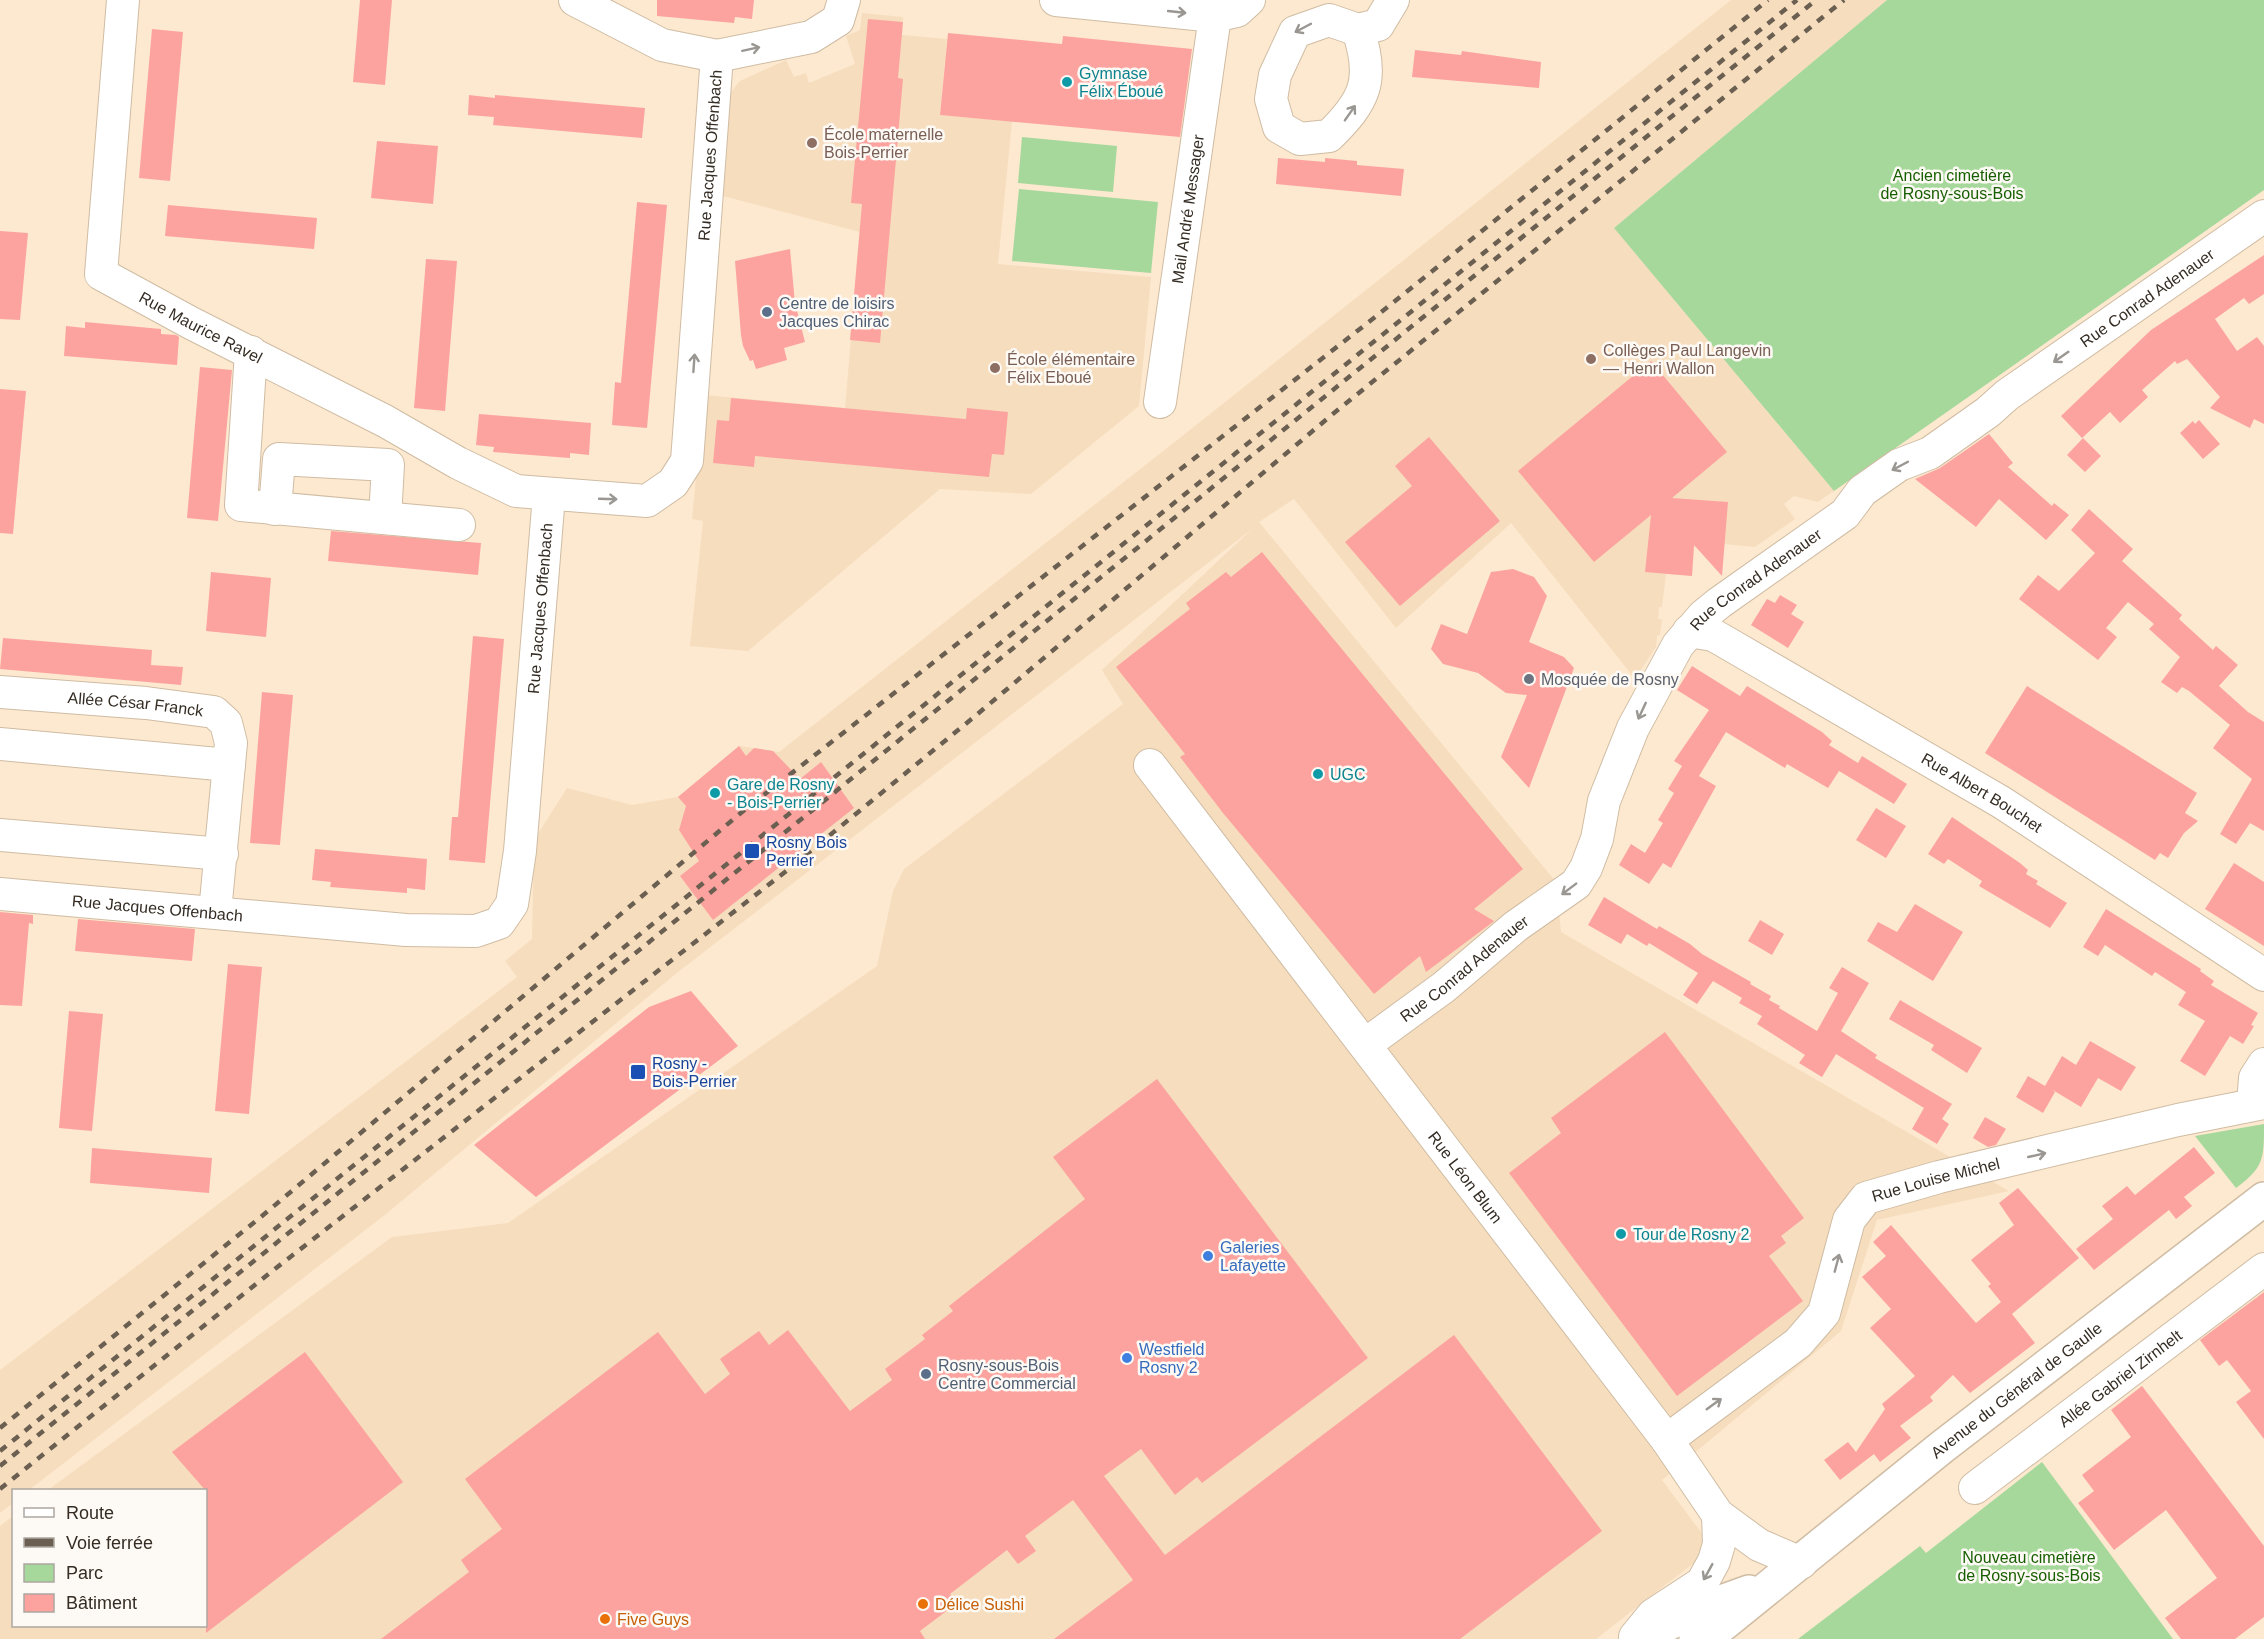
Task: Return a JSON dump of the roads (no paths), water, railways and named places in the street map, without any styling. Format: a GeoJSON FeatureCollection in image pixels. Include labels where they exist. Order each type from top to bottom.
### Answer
{"type":"FeatureCollection","features":[{"type":"Feature","properties":{"kind":"main road","name":"Avenue du Général de Gaulle"},"geometry":{"type":"LineString","coordinates":[[1696,1639],[1722,1625],[1942,1447],[2264,1199]]}},
{"type":"Feature","properties":{"kind":"main road","name":"Avenue du Général de Gaulle"},"geometry":{"type":"LineString","coordinates":[[1637,1639],[1696,1611],[1771,1585]]}},
{"type":"Feature","properties":{"kind":"street","name":"Rue Maurice Ravel"},"geometry":{"type":"LineString","coordinates":[[123,0],[101,274],[516,491],[549,495]]}},
{"type":"Feature","properties":{"kind":"street"},"geometry":{"type":"LineString","coordinates":[[575,0],[662,45],[717,56]]}},
{"type":"Feature","properties":{"kind":"street","name":"Rue Jacques Offenbach"},"geometry":{"type":"LineString","coordinates":[[0,894],[406,930],[476,931],[499,923],[512,904],[520,851],[549,495],[647,501],[674,483],[687,461],[717,56],[811,37],[838,20],[844,0]]}},
{"type":"Feature","properties":{"kind":"street"},"geometry":{"type":"LineString","coordinates":[[1056,0],[1215,16],[1237,11],[1249,0]]}},
{"type":"Feature","properties":{"kind":"street"},"geometry":{"type":"LineString","coordinates":[[1358,30],[1378,25],[1394,0]]}},
{"type":"Feature","properties":{"kind":"street","name":"Mail André Messager"},"geometry":{"type":"LineString","coordinates":[[1160,402],[1215,16]]}},
{"type":"Feature","properties":{"kind":"street","name":"Rue Conrad Adenauer"},"geometry":{"type":"LineString","coordinates":[[1366,1044],[1444,987],[1516,926],[1576,884],[1586,868],[1597,839],[1604,801],[1633,728],[1651,692],[1689,631],[1719,603],[1845,514],[1862,491],[1899,465],[1930,453],[1988,412],[2007,395],[2264,216]]}},
{"type":"Feature","properties":{"kind":"street"},"geometry":{"type":"LineString","coordinates":[[251,352],[242,505],[459,525]]}},
{"type":"Feature","properties":{"kind":"street"},"geometry":{"type":"LineString","coordinates":[[274,508],[279,459],[388,465],[385,518]]}},
{"type":"Feature","properties":{"kind":"street","name":"Rue Albert Bouchet"},"geometry":{"type":"LineString","coordinates":[[1689,631],[1713,635],[2001,802],[2264,975]]}},
{"type":"Feature","properties":{"kind":"street","name":"Allée César Franck"},"geometry":{"type":"LineString","coordinates":[[0,692],[146,703],[213,712],[226,723],[231,743],[215,912]]}},
{"type":"Feature","properties":{"kind":"street"},"geometry":{"type":"LineString","coordinates":[[0,744],[229,765]]}},
{"type":"Feature","properties":{"kind":"street","name":"Rue Léon Blum"},"geometry":{"type":"LineString","coordinates":[[1150,765],[1366,1044],[1667,1440],[1718,1515],[1759,1545],[1800,1563]]}},
{"type":"Feature","properties":{"kind":"street"},"geometry":{"type":"LineString","coordinates":[[0,835],[222,854]]}},
{"type":"Feature","properties":{"kind":"street"},"geometry":{"type":"LineString","coordinates":[[2258,1104],[2254,1078],[2264,1064]]}},
{"type":"Feature","properties":{"kind":"street","name":"Rue Louise Michel"},"geometry":{"type":"LineString","coordinates":[[1667,1440],[1798,1343],[1824,1313],[1849,1220],[1866,1198],[1939,1177],[2258,1104]]}},
{"type":"Feature","properties":{"kind":"street","name":"Allée Gabriel Zirnhelt"},"geometry":{"type":"LineString","coordinates":[[1975,1488],[2264,1269]]}},
{"type":"Feature","properties":{"kind":"street"},"geometry":{"type":"LineString","coordinates":[[1633,1639],[1653,1615],[1702,1583],[1714,1562],[1719,1544],[1718,1515]]}},
{"type":"Feature","properties":{"kind":"railway"},"geometry":{"type":"LineString","coordinates":[[0,1428],[262,1216],[742,812],[1379,314],[1768,0]]}},
{"type":"Feature","properties":{"kind":"railway"},"geometry":{"type":"LineString","coordinates":[[0,1451],[1797,0]]}},
{"type":"Feature","properties":{"kind":"railway"},"geometry":{"type":"LineString","coordinates":[[0,1466],[1816,0]]}},
{"type":"Feature","properties":{"kind":"railway"},"geometry":{"type":"LineString","coordinates":[[0,1489],[271,1272],[785,872],[974,717],[1334,413],[1844,0]]}},
{"type":"Feature","properties":{"kind":"place","name":"Gymnase Félix Éboué"},"geometry":{"type":"Point","coordinates":[1067,82]}},
{"type":"Feature","properties":{"kind":"place","name":"École maternelle Bois-Perrier"},"geometry":{"type":"Point","coordinates":[812,143]}},
{"type":"Feature","properties":{"kind":"place","name":"Centre de loisirs Jacques Chirac"},"geometry":{"type":"Point","coordinates":[767,312]}},
{"type":"Feature","properties":{"kind":"place","name":"Collèges Paul Langevin — Henri Wallon"},"geometry":{"type":"Point","coordinates":[1591,359]}},
{"type":"Feature","properties":{"kind":"place","name":"École élémentaire Félix Eboué"},"geometry":{"type":"Point","coordinates":[995,368]}},
{"type":"Feature","properties":{"kind":"place","name":"Mosquée de Rosny"},"geometry":{"type":"Point","coordinates":[1529,679]}},
{"type":"Feature","properties":{"kind":"place","name":"UGC"},"geometry":{"type":"Point","coordinates":[1318,774]}},
{"type":"Feature","properties":{"kind":"place","name":"Gare de Rosny - Bois-Perrier"},"geometry":{"type":"Point","coordinates":[715,793]}},
{"type":"Feature","properties":{"kind":"place","name":"Rosny Bois Perrier"},"geometry":{"type":"Point","coordinates":[752,851]}},
{"type":"Feature","properties":{"kind":"place","name":"Rosny - Bois-Perrier"},"geometry":{"type":"Point","coordinates":[638,1072]}},
{"type":"Feature","properties":{"kind":"place","name":"Tour de Rosny 2"},"geometry":{"type":"Point","coordinates":[1621,1234]}},
{"type":"Feature","properties":{"kind":"place","name":"Galeries Lafayette"},"geometry":{"type":"Point","coordinates":[1208,1256]}},
{"type":"Feature","properties":{"kind":"place","name":"Westfield Rosny 2"},"geometry":{"type":"Point","coordinates":[1127,1358]}},
{"type":"Feature","properties":{"kind":"place","name":"Rosny-sous-Bois Centre Commercial"},"geometry":{"type":"Point","coordinates":[926,1374]}},
{"type":"Feature","properties":{"kind":"place","name":"Délice Sushi"},"geometry":{"type":"Point","coordinates":[923,1604]}},
{"type":"Feature","properties":{"kind":"place","name":"Five Guys"},"geometry":{"type":"Point","coordinates":[605,1619]}},
{"type":"Feature","properties":{"kind":"park label","name":"Ancien cimetière de Rosny-sous-Bois"},"geometry":{"type":"Point","coordinates":[1952,184]}},
{"type":"Feature","properties":{"kind":"park label","name":"Nouveau cimetière de Rosny-sous-Bois"},"geometry":{"type":"Point","coordinates":[2029,1566]}}]}
